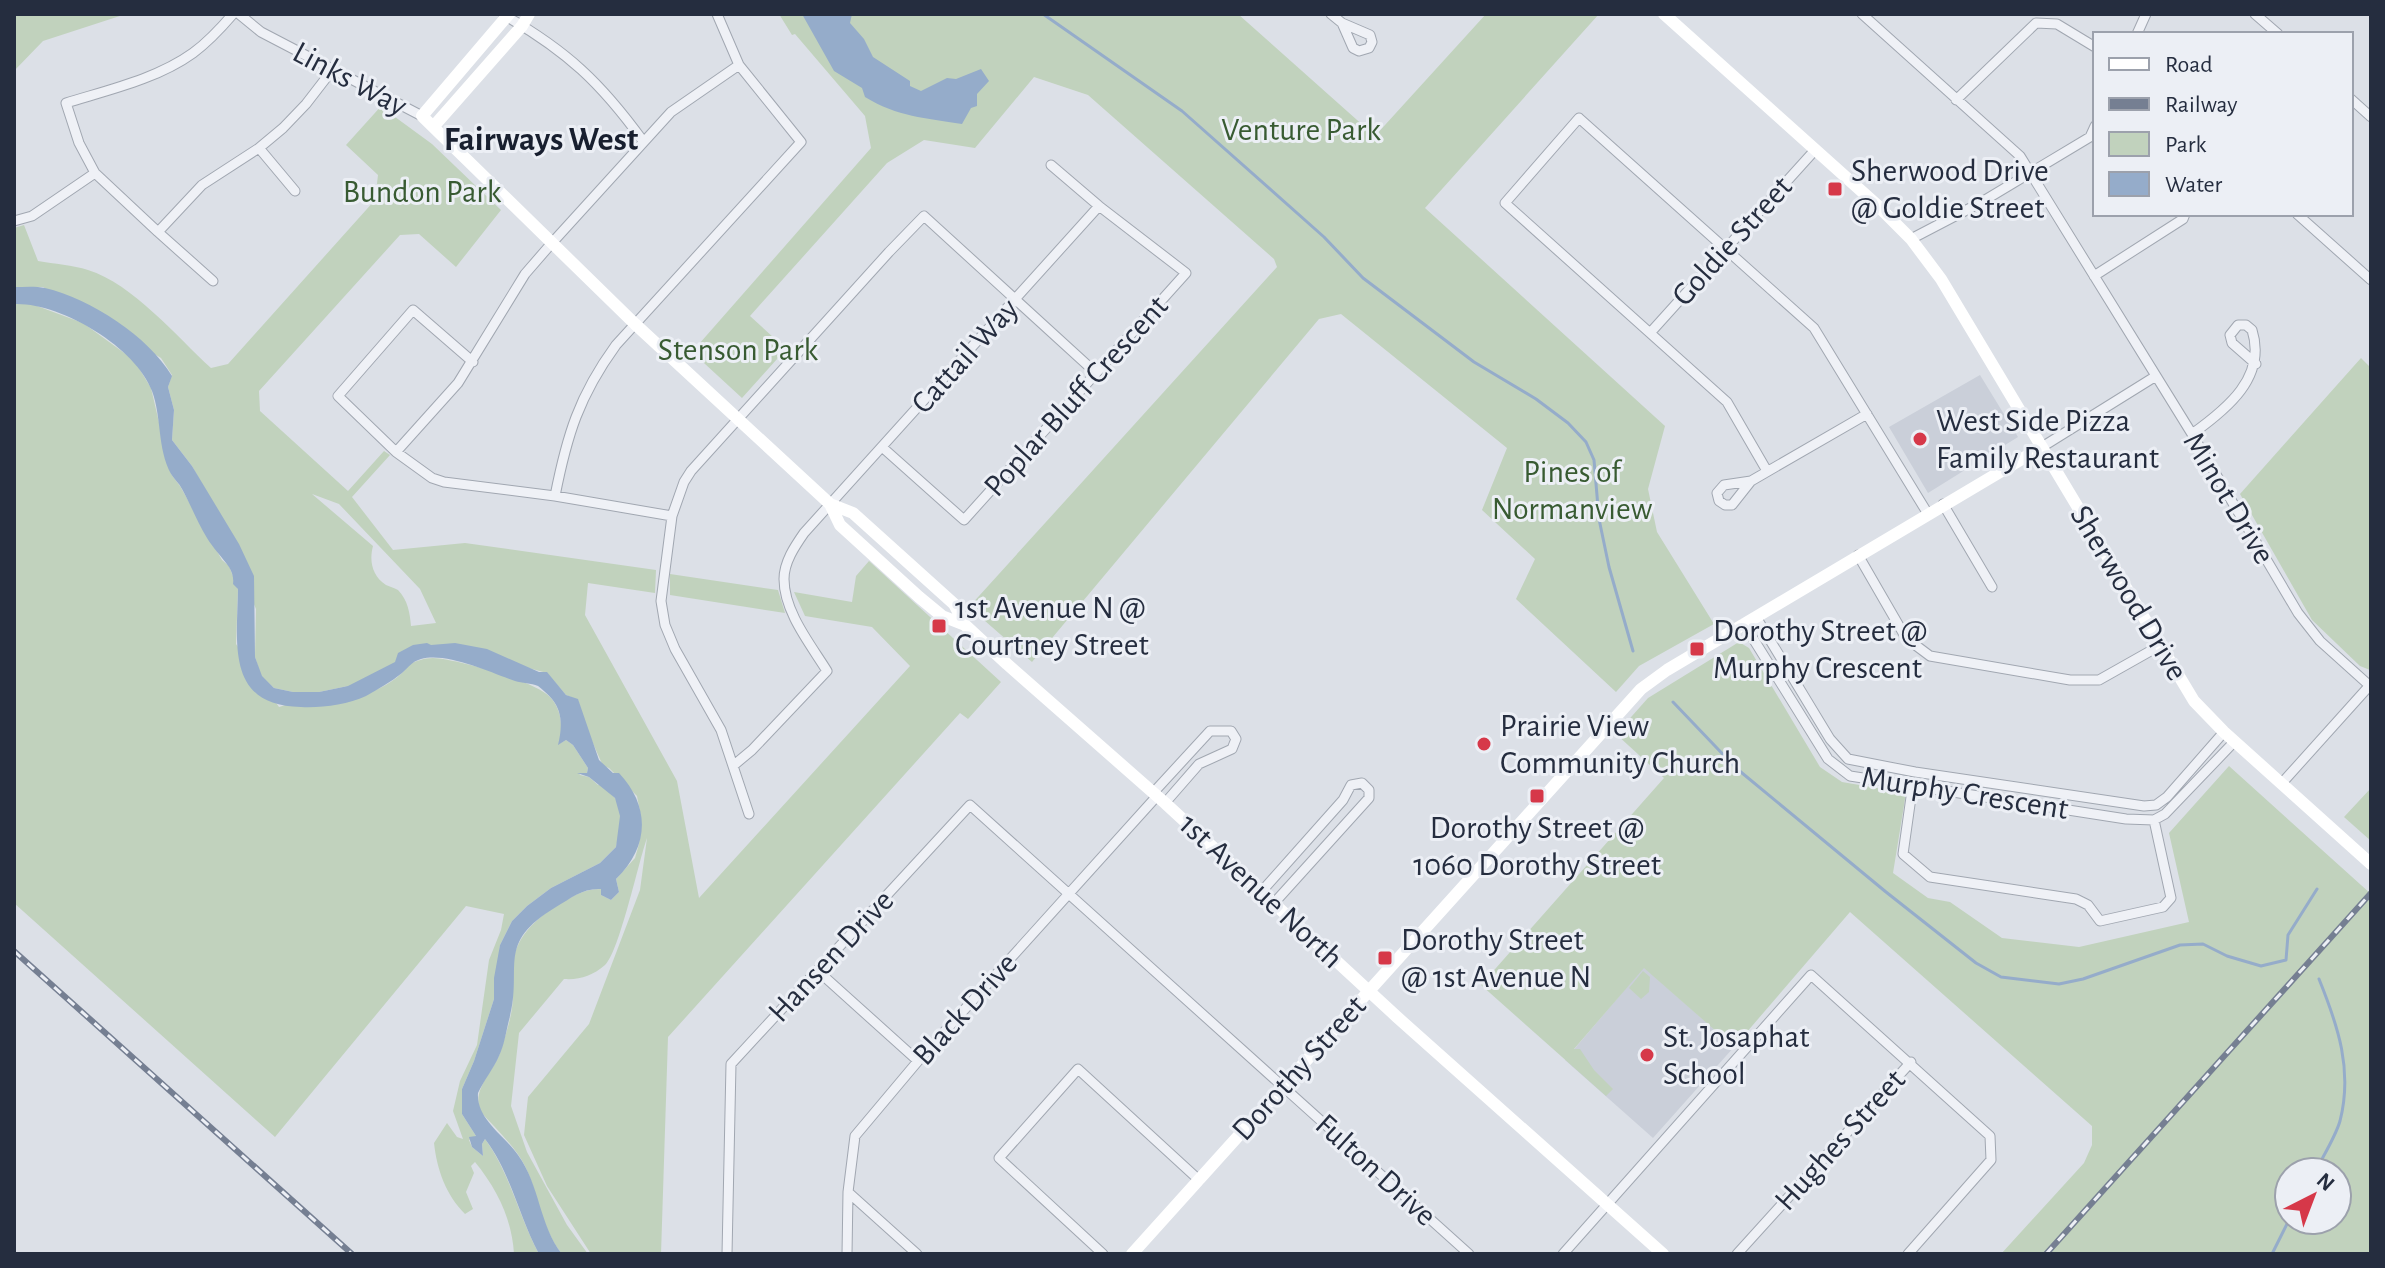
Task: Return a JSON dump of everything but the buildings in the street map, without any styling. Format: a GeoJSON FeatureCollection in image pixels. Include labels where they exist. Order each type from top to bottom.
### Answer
{"type":"FeatureCollection","features":[{"type":"Feature","properties":{"kind":"street","name":"Links Way"},"geometry":{"type":"LineString","coordinates":[[236,14],[261,32],[422,116]]}},
{"type":"Feature","properties":{"kind":"street"},"geometry":{"type":"LineString","coordinates":[[213,281],[95,173],[79,143],[66,103],[170,66],[192,54],[236,14]]}},
{"type":"Feature","properties":{"kind":"street"},"geometry":{"type":"LineString","coordinates":[[434,126],[522,26],[529,14]]}},
{"type":"Feature","properties":{"kind":"street"},"geometry":{"type":"LineString","coordinates":[[555,496],[573,421],[586,391],[616,345],[801,142],[739,65],[717,14]]}},
{"type":"Feature","properties":{"kind":"street"},"geometry":{"type":"LineString","coordinates":[[1331,14],[1342,23]]}},
{"type":"Feature","properties":{"kind":"street","name":"Sherwood Drive"},"geometry":{"type":"LineString","coordinates":[[1664,14],[1911,239],[1941,279],[2194,701],[2234,742],[2371,864]]}},
{"type":"Feature","properties":{"kind":"street"},"geometry":{"type":"LineString","coordinates":[[2255,14],[2274,32]]}},
{"type":"Feature","properties":{"kind":"street"},"geometry":{"type":"LineString","coordinates":[[422,116],[506,15],[563,53],[595,80],[643,141]]}},
{"type":"Feature","properties":{"kind":"street","name":"Minot Drive"},"geometry":{"type":"LineString","coordinates":[[1866,15],[2020,156],[2192,434],[2298,613],[2320,641],[2370,685]]}},
{"type":"Feature","properties":{"kind":"street"},"geometry":{"type":"LineString","coordinates":[[1956,100],[2036,23],[2057,24],[2093,46]]}},
{"type":"Feature","properties":{"kind":"street"},"geometry":{"type":"LineString","coordinates":[[396,452],[458,383],[518,284],[551,244],[671,112],[739,65]]}},
{"type":"Feature","properties":{"kind":"street"},"geometry":{"type":"LineString","coordinates":[[158,232],[202,185],[259,148],[306,104],[333,69]]}},
{"type":"Feature","properties":{"kind":"street"},"geometry":{"type":"LineString","coordinates":[[2353,101],[2371,117]]}},
{"type":"Feature","properties":{"kind":"street","name":"1st Avenue North"},"geometry":{"type":"LineString","coordinates":[[422,116],[635,324],[830,504],[853,513],[954,604],[965,625],[1663,1254]]}},
{"type":"Feature","properties":{"kind":"street"},"geometry":{"type":"LineString","coordinates":[[1767,471],[1727,402],[1505,203],[1579,118],[1814,328],[1928,514]]}},
{"type":"Feature","properties":{"kind":"street"},"geometry":{"type":"LineString","coordinates":[[1911,239],[2031,173],[2090,137],[2093,130]]}},
{"type":"Feature","properties":{"kind":"street"},"geometry":{"type":"LineString","coordinates":[[259,148],[295,191]]}},
{"type":"Feature","properties":{"kind":"street","name":"Goldie Street"},"geometry":{"type":"LineString","coordinates":[[1650,333],[1815,150]]}},
{"type":"Feature","properties":{"kind":"street"},"geometry":{"type":"LineString","coordinates":[[1051,165],[1099,206]]}},
{"type":"Feature","properties":{"kind":"street"},"geometry":{"type":"LineString","coordinates":[[14,221],[32,216],[95,173]]}},
{"type":"Feature","properties":{"kind":"street","name":"Cattail Way"},"geometry":{"type":"LineString","coordinates":[[734,765],[827,671],[788,602],[783,578],[792,551],[830,504],[1099,206]]}},
{"type":"Feature","properties":{"kind":"street","name":"Poplar Bluff Crescent"},"geometry":{"type":"LineString","coordinates":[[882,447],[964,520],[1186,273],[1099,206]]}},
{"type":"Feature","properties":{"kind":"street"},"geometry":{"type":"LineString","coordinates":[[749,814],[721,730],[675,649],[665,625],[661,601],[662,575],[672,516],[691,471],[924,216],[1096,373]]}},
{"type":"Feature","properties":{"kind":"street"},"geometry":{"type":"LineString","coordinates":[[2094,276],[2184,216]]}},
{"type":"Feature","properties":{"kind":"street"},"geometry":{"type":"LineString","coordinates":[[2299,216],[2371,280]]}},
{"type":"Feature","properties":{"kind":"street"},"geometry":{"type":"LineString","coordinates":[[473,362],[413,310],[338,396],[396,452],[417,468],[444,482],[555,496],[672,516]]}},
{"type":"Feature","properties":{"kind":"street"},"geometry":{"type":"LineString","coordinates":[[2192,434],[2217,417],[2247,383],[2256,364]]}},
{"type":"Feature","properties":{"kind":"street","name":"Dorothy Street"},"geometry":{"type":"LineString","coordinates":[[1132,1254],[1634,696],[1667,670],[2156,376]]}},
{"type":"Feature","properties":{"kind":"street"},"geometry":{"type":"LineString","coordinates":[[1751,481],[1867,414]]}},
{"type":"Feature","properties":{"kind":"street"},"geometry":{"type":"LineString","coordinates":[[1943,504],[1992,587]]}},
{"type":"Feature","properties":{"kind":"street"},"geometry":{"type":"LineString","coordinates":[[1858,555],[1906,638],[1930,656],[2070,680],[2099,680],[2161,645]]}},
{"type":"Feature","properties":{"kind":"street","name":"Murphy Crescent"},"geometry":{"type":"LineString","coordinates":[[1756,617],[1839,752],[1848,759],[2144,806],[2156,805],[2167,797],[2224,732]]}},
{"type":"Feature","properties":{"kind":"street","name":"Murphy Crescent"},"geometry":{"type":"LineString","coordinates":[[1744,624],[1828,759],[1850,776],[2126,819],[2154,820]]}},
{"type":"Feature","properties":{"kind":"street"},"geometry":{"type":"LineString","coordinates":[[2282,783],[2370,685]]}},
{"type":"Feature","properties":{"kind":"street"},"geometry":{"type":"LineString","coordinates":[[1210,731],[1231,731],[1236,739],[1232,749],[1199,764],[1158,797],[1210,731]]}},
{"type":"Feature","properties":{"kind":"street"},"geometry":{"type":"LineString","coordinates":[[1915,772],[1903,854],[1930,877],[2076,899],[2088,905],[2100,921],[2163,907],[2171,898],[2154,820],[2174,806],[2234,742]]}},
{"type":"Feature","properties":{"kind":"street"},"geometry":{"type":"LineString","coordinates":[[1262,891],[1343,800],[1351,785],[1362,783],[1369,790],[1369,798],[1275,902]]}},
{"type":"Feature","properties":{"kind":"street","name":"Black Drive"},"geometry":{"type":"LineString","coordinates":[[847,1254],[848,1192],[855,1136],[918,1061],[1158,797]]}},
{"type":"Feature","properties":{"kind":"street","name":"Hansen Drive"},"geometry":{"type":"LineString","coordinates":[[727,1254],[731,1064],[970,805],[1067,895]]}},
{"type":"Feature","properties":{"kind":"street","name":"Fulton Drive"},"geometry":{"type":"LineString","coordinates":[[1067,895],[1469,1254]]}},
{"type":"Feature","properties":{"kind":"street"},"geometry":{"type":"LineString","coordinates":[[818,971],[918,1061]]}},
{"type":"Feature","properties":{"kind":"street"},"geometry":{"type":"LineString","coordinates":[[1563,1254],[1811,975],[1990,1136],[1991,1160],[1908,1254]]}},
{"type":"Feature","properties":{"kind":"street","name":"Hughes Street"},"geometry":{"type":"LineString","coordinates":[[1737,1254],[1911,1062]]}},
{"type":"Feature","properties":{"kind":"street"},"geometry":{"type":"LineString","coordinates":[[1103,1254],[999,1158],[1078,1069],[1199,1180]]}},
{"type":"Feature","properties":{"kind":"street"},"geometry":{"type":"LineString","coordinates":[[848,1192],[917,1254]]}},
{"type":"Feature","properties":{"kind":"shaded area"},"geometry":{"type":"Polygon","coordinates":[[[1980,375],[2018,437],[1928,493],[1889,427],[1980,375]]]}},
{"type":"Feature","properties":{"kind":"shaded area","name":"St. Josaphat School"},"geometry":{"type":"Polygon","coordinates":[[[1644,967],[1734,1047],[1653,1138],[1565,1060],[1644,967]]]}},
{"type":"Feature","properties":{"kind":"green space"},"geometry":{"type":"Polygon","coordinates":[[[14,14],[126,14],[43,41],[14,71],[14,14]]]}},
{"type":"Feature","properties":{"kind":"green space"},"geometry":{"type":"Polygon","coordinates":[[[779,14],[1238,14],[1375,136],[1486,14],[1599,14],[1425,208],[1665,426],[1648,489],[1657,532],[1714,624],[1639,666],[1616,692],[1516,599],[1535,559],[1482,510],[1507,448],[1341,314],[1319,319],[1032,662],[969,607],[1277,267],[1274,259],[1088,95],[1034,77],[975,148],[924,140],[887,163],[750,316],[786,349],[742,398],[692,352],[871,148],[865,116],[795,34],[792,35],[779,14]]]}},
{"type":"Feature","properties":{"kind":"green space","name":"Bundon Park"},"geometry":{"type":"Polygon","coordinates":[[[383,104],[391,114],[432,144],[501,210],[456,267],[419,234],[400,235],[259,391],[260,411],[348,491],[384,451],[390,455],[352,497],[393,550],[465,543],[656,570],[655,593],[588,583],[585,615],[677,781],[699,898],[910,666],[872,627],[805,616],[794,592],[852,602],[856,576],[869,561],[1001,682],[968,719],[960,713],[668,1037],[661,1254],[591,1254],[547,1186],[524,1135],[528,1097],[589,1024],[640,890],[647,838],[622,925],[605,965],[591,975],[564,979],[519,1033],[511,1106],[527,1152],[567,1225],[588,1254],[562,1254],[549,1233],[521,1159],[480,1111],[478,1102],[485,1079],[498,1058],[510,1018],[512,970],[522,939],[543,916],[580,893],[601,889],[601,895],[611,900],[619,892],[616,879],[635,858],[639,844],[641,817],[637,796],[609,768],[603,766],[578,700],[566,695],[547,673],[442,645],[430,646],[400,660],[369,693],[397,678],[409,664],[430,658],[477,667],[529,684],[550,697],[557,707],[561,731],[559,744],[566,740],[573,745],[588,768],[587,773],[580,775],[602,785],[620,807],[616,847],[600,863],[551,888],[512,921],[500,945],[494,999],[462,1089],[462,1114],[476,1136],[469,1140],[472,1147],[483,1156],[485,1139],[494,1152],[539,1254],[514,1254],[502,1205],[475,1162],[471,1166],[474,1173],[466,1192],[473,1209],[465,1214],[444,1182],[434,1143],[447,1123],[457,1137],[463,1139],[453,1111],[460,1081],[477,1045],[489,960],[504,914],[466,906],[275,1137],[14,903],[14,304],[29,303],[83,323],[134,360],[151,388],[171,474],[222,560],[229,566],[238,589],[236,644],[279,707],[348,686],[319,692],[293,692],[274,688],[261,676],[255,657],[256,609],[207,493],[172,440],[174,410],[168,387],[172,375],[161,358],[43,287],[14,287],[14,228],[24,225],[38,261],[82,268],[105,277],[138,299],[211,368],[228,364],[375,200],[378,175],[346,145],[383,104]],[[312,494],[373,546],[371,557],[375,573],[381,581],[401,594],[408,607],[411,626],[436,623],[420,589],[339,504],[312,494]]]}},
{"type":"Feature","properties":{"kind":"green space"},"geometry":{"type":"Polygon","coordinates":[[[2361,358],[2371,368],[2370,670],[2360,666],[2312,620],[2240,494],[2361,358]]]}},
{"type":"Feature","properties":{"kind":"green space"},"geometry":{"type":"Polygon","coordinates":[[[670,574],[778,590],[785,613],[670,595],[670,574]]]}},
{"type":"Feature","properties":{"kind":"green space"},"geometry":{"type":"Polygon","coordinates":[[[1739,642],[1749,648],[1820,767],[1842,782],[1906,793],[1893,873],[1928,898],[1950,902],[2002,938],[2079,947],[2189,922],[2169,833],[2229,766],[2371,894],[2371,1254],[2001,1254],[2084,1163],[2092,1145],[2092,1126],[1850,912],[1734,1047],[1644,968],[1574,1049],[1580,1049],[1594,1070],[1613,1089],[1606,1096],[1481,985],[1664,778],[1616,734],[1648,698],[1739,642]]]}},
{"type":"Feature","properties":{"kind":"green space"},"geometry":{"type":"Polygon","coordinates":[[[2371,788],[2371,841],[2344,817],[2371,788]]]}},
{"type":"Feature","properties":{"kind":"green space"},"geometry":{"type":"Polygon","coordinates":[[[1643,971],[1650,977],[1649,992],[1641,999],[1629,988],[1643,971]]]}},
{"type":"Feature","properties":{"kind":"water"},"geometry":{"type":"Polygon","coordinates":[[[802,14],[852,14],[850,23],[864,39],[873,57],[921,91],[947,78],[956,79],[981,69],[989,81],[977,94],[977,106],[971,108],[962,124],[889,109],[865,97],[862,88],[834,71],[802,14]]]}},
{"type":"Feature","properties":{"kind":"water"},"geometry":{"type":"Polygon","coordinates":[[[14,287],[45,288],[99,310],[133,333],[162,361],[172,376],[168,387],[174,410],[172,440],[192,466],[239,544],[254,576],[255,657],[262,676],[274,688],[319,692],[348,686],[395,662],[398,653],[413,645],[455,643],[487,649],[539,672],[547,672],[566,695],[578,699],[599,760],[613,773],[619,773],[637,799],[641,813],[640,840],[627,867],[616,879],[619,892],[611,900],[601,895],[601,889],[595,889],[567,900],[537,920],[518,945],[513,1001],[504,1043],[478,1093],[486,1119],[525,1167],[554,1243],[562,1254],[539,1254],[494,1152],[485,1139],[483,1156],[472,1147],[469,1137],[476,1136],[462,1114],[462,1089],[494,999],[500,945],[512,921],[551,888],[600,863],[616,847],[620,816],[615,798],[589,777],[577,773],[587,773],[588,768],[573,745],[566,740],[558,745],[560,715],[551,697],[538,686],[468,664],[443,658],[421,659],[366,696],[334,705],[301,707],[277,704],[259,696],[248,684],[241,668],[237,630],[238,589],[233,584],[229,567],[207,538],[171,474],[161,443],[155,401],[143,375],[130,359],[94,330],[53,311],[14,304],[14,287]]]}},
{"type":"Feature","properties":{"kind":"waterway"},"geometry":{"type":"LineString","coordinates":[[1043,14],[1182,111],[1324,237],[1363,278],[1474,362],[1536,399],[1568,423],[1586,442],[1594,460],[1599,519],[1609,567],[1633,651]]}},
{"type":"Feature","properties":{"kind":"waterway"},"geometry":{"type":"LineString","coordinates":[[1673,702],[1736,768],[1976,963],[2001,977],[2059,984],[2083,979],[2180,945],[2203,944],[2227,956],[2261,966],[2286,960],[2288,935],[2317,889]]}},
{"type":"Feature","properties":{"kind":"waterway"},"geometry":{"type":"LineString","coordinates":[[2319,979],[2342,1048],[2345,1084],[2340,1121],[2324,1156]]}},
{"type":"Feature","properties":{"kind":"waterway"},"geometry":{"type":"LineString","coordinates":[[2272,1254],[2281,1236]]}},
{"type":"Feature","properties":{"kind":"railway"},"geometry":{"type":"LineString","coordinates":[[2046,1254],[2371,893]]}},
{"type":"Feature","properties":{"kind":"railway"},"geometry":{"type":"LineString","coordinates":[[14,951],[352,1254]]}},
{"type":"Feature","properties":{"kind":"place","name":"Sherwood Drive @ Goldie Street"},"geometry":{"type":"Point","coordinates":[1835,189]}},
{"type":"Feature","properties":{"kind":"place","name":"West Side Pizza Family Restaurant"},"geometry":{"type":"Point","coordinates":[1920,439]}},
{"type":"Feature","properties":{"kind":"place","name":"1st Avenue N @ Courtney Street"},"geometry":{"type":"Point","coordinates":[939,626]}},
{"type":"Feature","properties":{"kind":"place","name":"Dorothy Street @ Murphy Crescent"},"geometry":{"type":"Point","coordinates":[1697,649]}},
{"type":"Feature","properties":{"kind":"place","name":"Prairie View Community Church"},"geometry":{"type":"Point","coordinates":[1484,744]}},
{"type":"Feature","properties":{"kind":"place","name":"Dorothy Street @ 1060 Dorothy Street"},"geometry":{"type":"Point","coordinates":[1537,796]}},
{"type":"Feature","properties":{"kind":"place","name":"Dorothy Street @ 1st Avenue N"},"geometry":{"type":"Point","coordinates":[1385,958]}},
{"type":"Feature","properties":{"kind":"place","name":"St. Josaphat School"},"geometry":{"type":"Point","coordinates":[1647,1055]}},
{"type":"Feature","properties":{"kind":"district","name":"Fairways West"},"geometry":{"type":"Point","coordinates":[541,140]}},
{"type":"Feature","properties":{"kind":"park label","name":"Venture Park"},"geometry":{"type":"Point","coordinates":[1301,130]}},
{"type":"Feature","properties":{"kind":"park label","name":"Stenson Park"},"geometry":{"type":"Point","coordinates":[738,350]}},
{"type":"Feature","properties":{"kind":"park label","name":"Pines of Normanview"},"geometry":{"type":"Point","coordinates":[1572,490]}}]}
